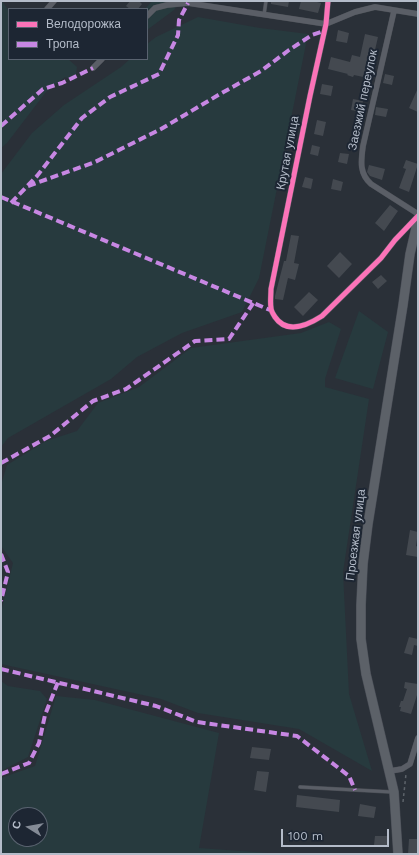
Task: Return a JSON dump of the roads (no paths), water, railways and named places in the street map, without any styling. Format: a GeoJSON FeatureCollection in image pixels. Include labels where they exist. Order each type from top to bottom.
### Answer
{"type":"FeatureCollection","features":[{"type":"Feature","properties":{"kind":"main road","name":"Проезжая улица"},"geometry":{"type":"LineString","coordinates":[[398,854],[394,792],[366,674],[361,639],[361,605],[363,564],[368,524],[404,305],[410,254],[418,219]]}},
{"type":"Feature","properties":{"kind":"street","name":"Крутая улица"},"geometry":{"type":"LineString","coordinates":[[328,1],[326,24],[272,281],[270,310],[278,322],[287,327],[297,327],[312,323],[322,316],[381,258],[418,215]]}},
{"type":"Feature","properties":{"kind":"street"},"geometry":{"type":"LineString","coordinates":[[148,15],[155,8],[188,2],[326,24],[355,12],[375,8],[418,14]]}},
{"type":"Feature","properties":{"kind":"street","name":"Заезжий переулок"},"geometry":{"type":"LineString","coordinates":[[394,11],[360,165],[365,178],[371,184],[418,215]]}},
{"type":"Feature","properties":{"kind":"street"},"geometry":{"type":"LineString","coordinates":[[93,68],[101,60]]}},
{"type":"Feature","properties":{"kind":"street"},"geometry":{"type":"LineString","coordinates":[[390,771],[402,769],[410,764],[418,738]]}},
{"type":"Feature","properties":{"kind":"lane"},"geometry":{"type":"LineString","coordinates":[[264,15],[266,1]]}},
{"type":"Feature","properties":{"kind":"lane"},"geometry":{"type":"LineString","coordinates":[[300,786],[394,792]]}}]}
